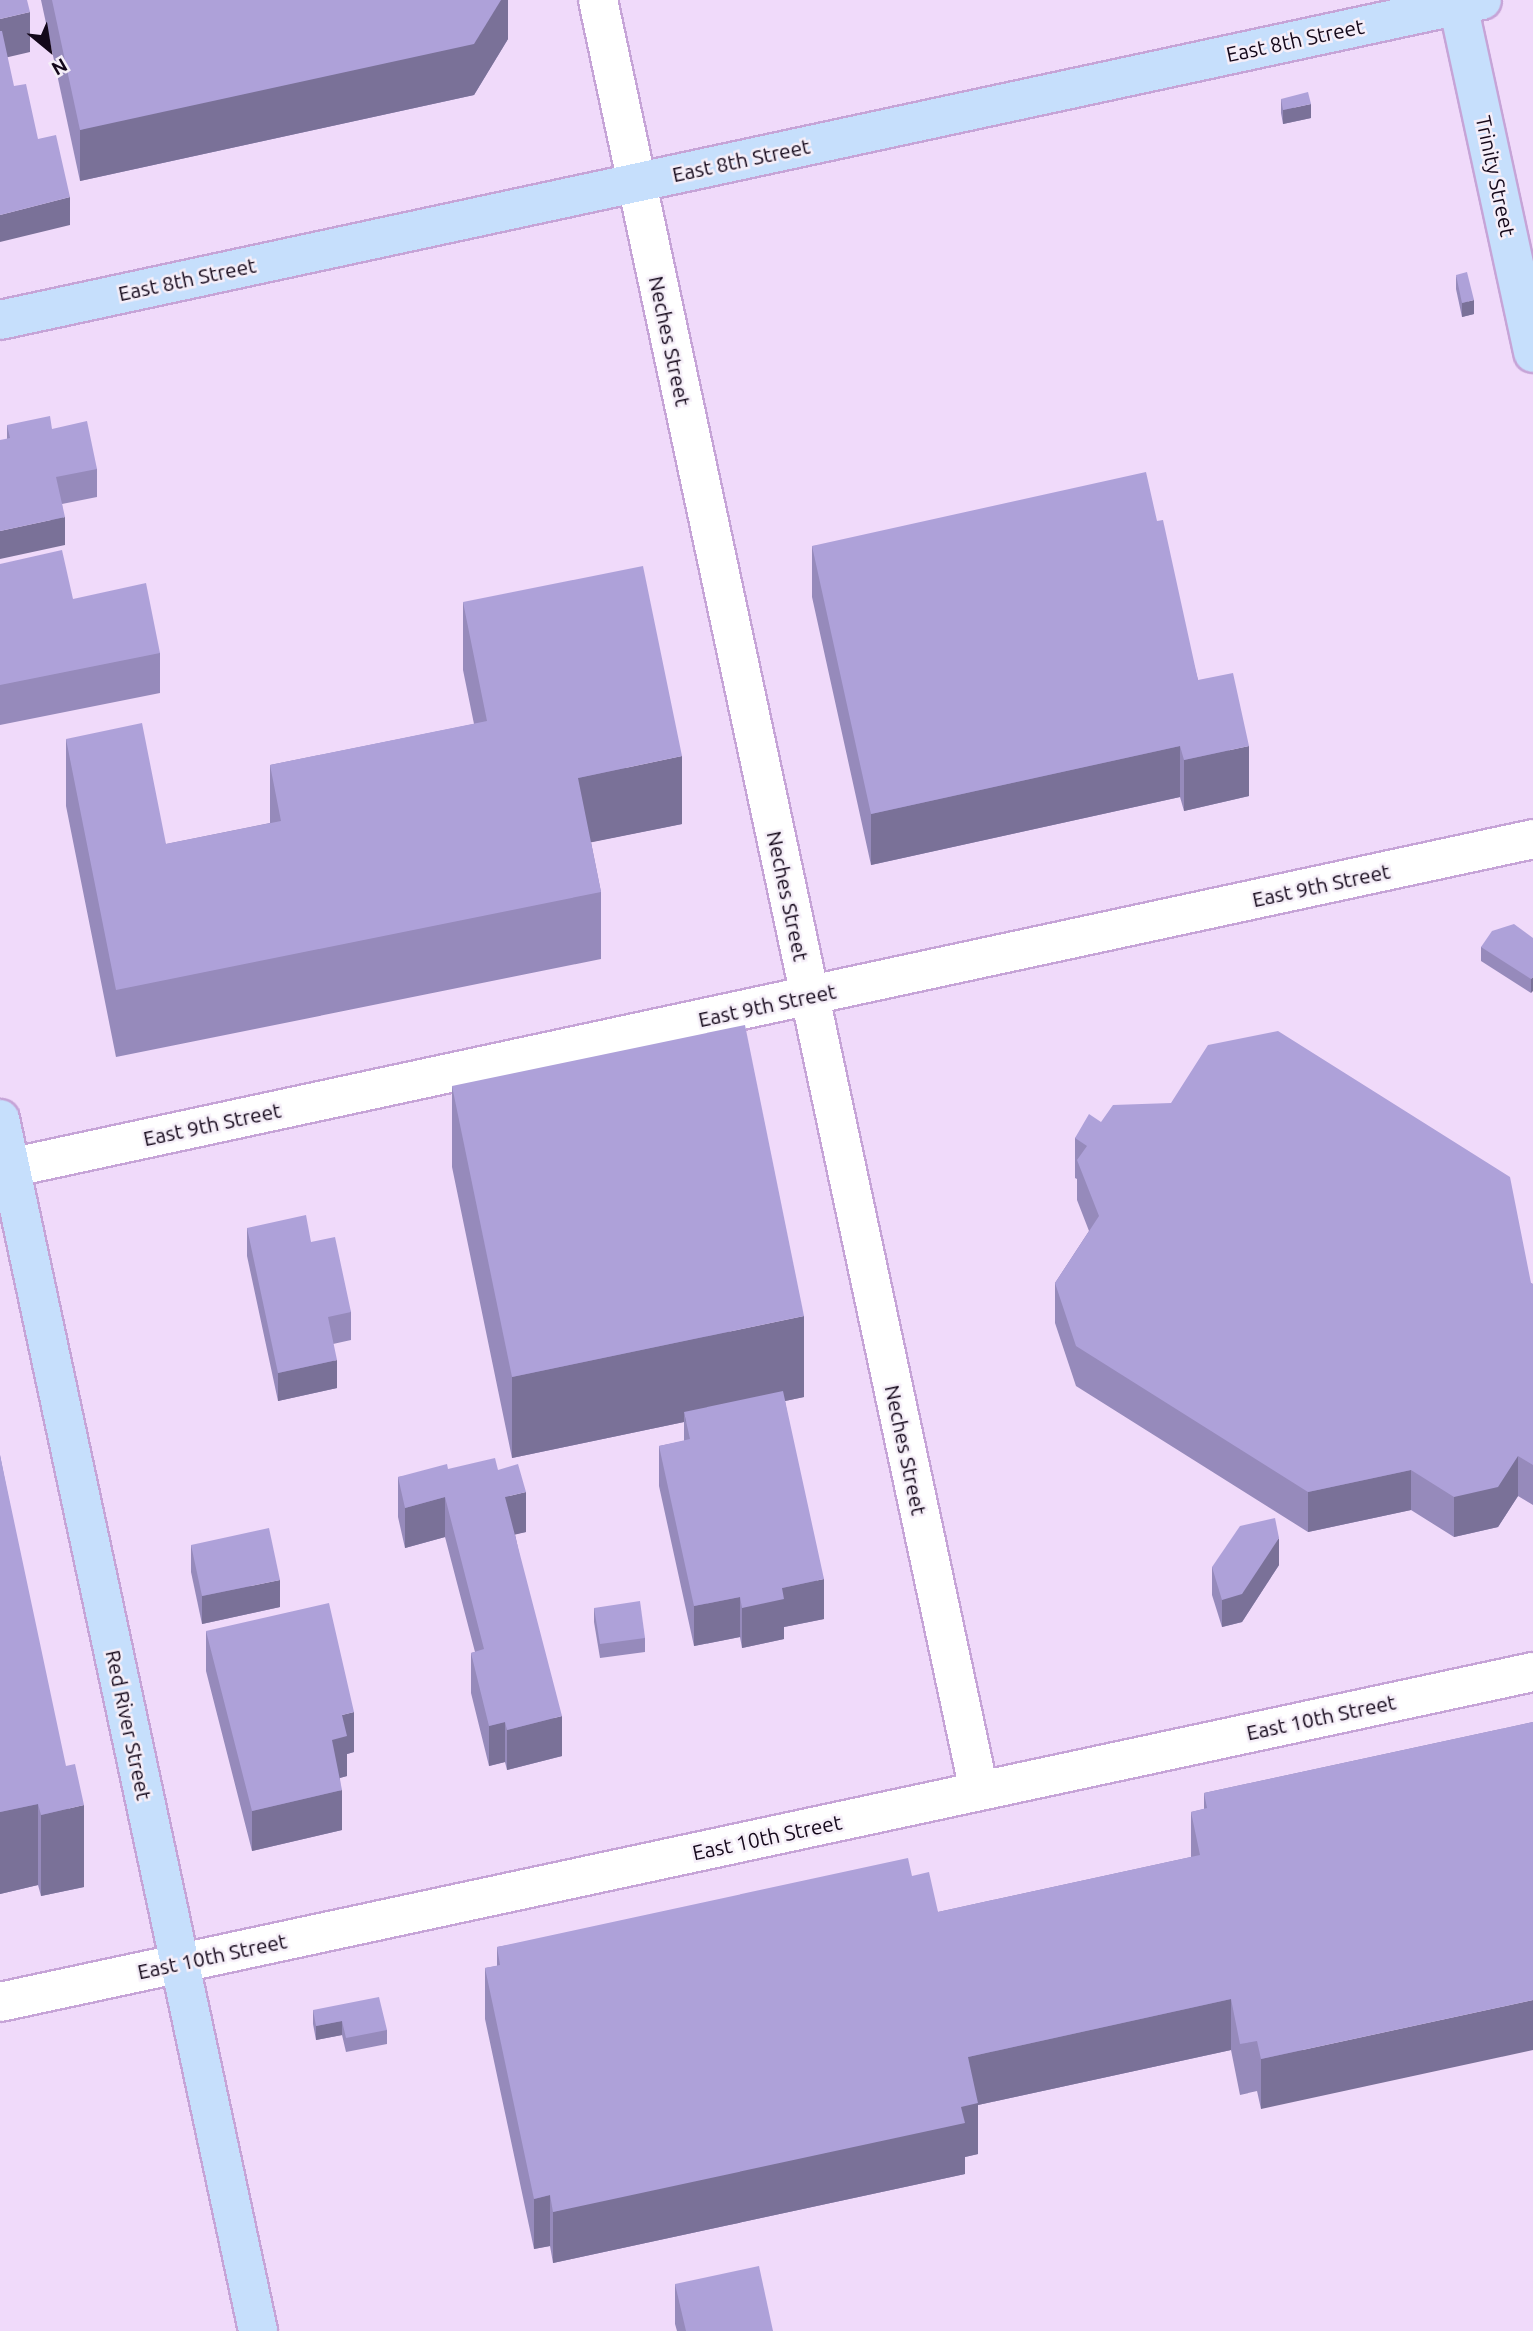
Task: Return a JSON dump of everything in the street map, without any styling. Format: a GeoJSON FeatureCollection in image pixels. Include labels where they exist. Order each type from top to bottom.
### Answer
{"type":"FeatureCollection","features":[{"type":"Feature","properties":{"kind":"main road","name":"East 8th Street"},"geometry":{"type":"LineString","coordinates":[[0,320],[1466,2]]}},
{"type":"Feature","properties":{"kind":"main road","name":"Trinity Street"},"geometry":{"type":"LineString","coordinates":[[1466,2],[1533,354]]}},
{"type":"Feature","properties":{"kind":"main road","name":"Red River Street"},"geometry":{"type":"LineString","coordinates":[[0,1119],[5,1169],[258,2331]]}},
{"type":"Feature","properties":{"kind":"street","name":"Neches Street"},"geometry":{"type":"LineString","coordinates":[[598,0],[979,1791]]}},
{"type":"Feature","properties":{"kind":"street","name":"East 9th Street"},"geometry":{"type":"LineString","coordinates":[[5,1169],[1533,839]]}},
{"type":"Feature","properties":{"kind":"street","name":"East 10th Street"},"geometry":{"type":"LineString","coordinates":[[0,2002],[1533,1671]]}},
{"type":"Feature","properties":{"kind":"building"},"geometry":{"type":"Polygon","coordinates":[[[0,0],[27,0],[30,12],[0,19],[0,0]]]}},
{"type":"Feature","properties":{"kind":"building"},"geometry":{"type":"Polygon","coordinates":[[[52,0],[501,0],[474,44],[80,130],[52,0]]]}},
{"type":"Feature","properties":{"kind":"building"},"geometry":{"type":"Polygon","coordinates":[[[0,31],[14,86],[26,84],[38,139],[56,135],[70,197],[0,215],[0,31]]]}},
{"type":"Feature","properties":{"kind":"building"},"geometry":{"type":"Polygon","coordinates":[[[1308,92],[1311,104],[1283,110],[1281,99],[1308,92]]]}},
{"type":"Feature","properties":{"kind":"building"},"geometry":{"type":"Polygon","coordinates":[[[1467,272],[1474,300],[1462,303],[1456,275],[1467,272]]]}},
{"type":"Feature","properties":{"kind":"building"},"geometry":{"type":"Polygon","coordinates":[[[50,416],[52,429],[87,421],[97,469],[56,477],[65,517],[0,531],[0,440],[10,438],[7,425],[50,416]]]}},
{"type":"Feature","properties":{"kind":"building"},"geometry":{"type":"Polygon","coordinates":[[[1146,472],[1157,521],[1163,520],[1198,680],[1233,673],[1249,746],[1184,760],[1180,746],[871,814],[812,546],[1146,472]]]}},
{"type":"Feature","properties":{"kind":"building"},"geometry":{"type":"Polygon","coordinates":[[[62,550],[73,599],[146,583],[160,653],[0,685],[0,564],[62,550]]]}},
{"type":"Feature","properties":{"kind":"building"},"geometry":{"type":"Polygon","coordinates":[[[643,566],[682,756],[578,778],[601,892],[116,990],[66,739],[142,723],[166,844],[281,821],[270,765],[487,721],[463,602],[643,566]]]}},
{"type":"Feature","properties":{"kind":"building"},"geometry":{"type":"Polygon","coordinates":[[[1514,924],[1533,938],[1531,979],[1481,947],[1492,931],[1514,924]]]}},
{"type":"Feature","properties":{"kind":"building"},"geometry":{"type":"Polygon","coordinates":[[[745,1025],[804,1316],[512,1377],[452,1086],[745,1025]]]}},
{"type":"Feature","properties":{"kind":"building"},"geometry":{"type":"Polygon","coordinates":[[[1278,1031],[1510,1177],[1533,1284],[1533,1465],[1518,1456],[1498,1487],[1454,1497],[1411,1470],[1308,1492],[1076,1346],[1055,1283],[1099,1216],[1077,1160],[1087,1146],[1075,1138],[1089,1114],[1101,1122],[1113,1105],[1171,1103],[1208,1045],[1278,1031]]]}},
{"type":"Feature","properties":{"kind":"building"},"geometry":{"type":"Polygon","coordinates":[[[306,1215],[311,1242],[335,1237],[351,1312],[328,1317],[337,1360],[278,1373],[247,1228],[306,1215]]]}},
{"type":"Feature","properties":{"kind":"building"},"geometry":{"type":"Polygon","coordinates":[[[783,1391],[824,1579],[782,1588],[784,1599],[742,1608],[740,1597],[694,1606],[659,1446],[690,1439],[684,1412],[783,1391]]]}},
{"type":"Feature","properties":{"kind":"building"},"geometry":{"type":"Polygon","coordinates":[[[0,1455],[66,1766],[75,1764],[84,1805],[41,1815],[38,1804],[0,1812],[0,1455]]]}},
{"type":"Feature","properties":{"kind":"building"},"geometry":{"type":"Polygon","coordinates":[[[495,1458],[498,1470],[518,1464],[526,1492],[505,1497],[562,1716],[507,1730],[505,1722],[489,1726],[471,1653],[484,1649],[445,1497],[405,1508],[398,1477],[447,1464],[448,1469],[495,1458]]]}},
{"type":"Feature","properties":{"kind":"building"},"geometry":{"type":"Polygon","coordinates":[[[1275,1518],[1279,1538],[1242,1594],[1222,1600],[1212,1567],[1240,1526],[1275,1518]]]}},
{"type":"Feature","properties":{"kind":"building"},"geometry":{"type":"Polygon","coordinates":[[[269,1528],[280,1580],[202,1596],[191,1545],[269,1528]]]}},
{"type":"Feature","properties":{"kind":"building"},"geometry":{"type":"Polygon","coordinates":[[[640,1601],[645,1638],[600,1644],[594,1608],[640,1601]]]}},
{"type":"Feature","properties":{"kind":"building"},"geometry":{"type":"Polygon","coordinates":[[[329,1603],[354,1712],[342,1715],[347,1736],[332,1740],[342,1790],[252,1811],[206,1631],[329,1603]]]}},
{"type":"Feature","properties":{"kind":"building"},"geometry":{"type":"Polygon","coordinates":[[[1533,1722],[1533,2000],[1261,2059],[1257,2041],[1240,2044],[1231,1999],[968,2057],[978,2103],[961,2107],[965,2123],[553,2212],[550,2195],[534,2199],[485,1968],[500,1965],[497,1947],[908,1858],[912,1876],[929,1872],[938,1912],[1200,1855],[1191,1812],[1207,1808],[1204,1793],[1533,1722]]]}},
{"type":"Feature","properties":{"kind":"building"},"geometry":{"type":"Polygon","coordinates":[[[379,1997],[387,2030],[346,2038],[342,2021],[316,2026],[313,2010],[379,1997]]]}},
{"type":"Feature","properties":{"kind":"building"},"geometry":{"type":"Polygon","coordinates":[[[759,2266],[773,2331],[686,2331],[675,2284],[759,2266]]]}}]}
